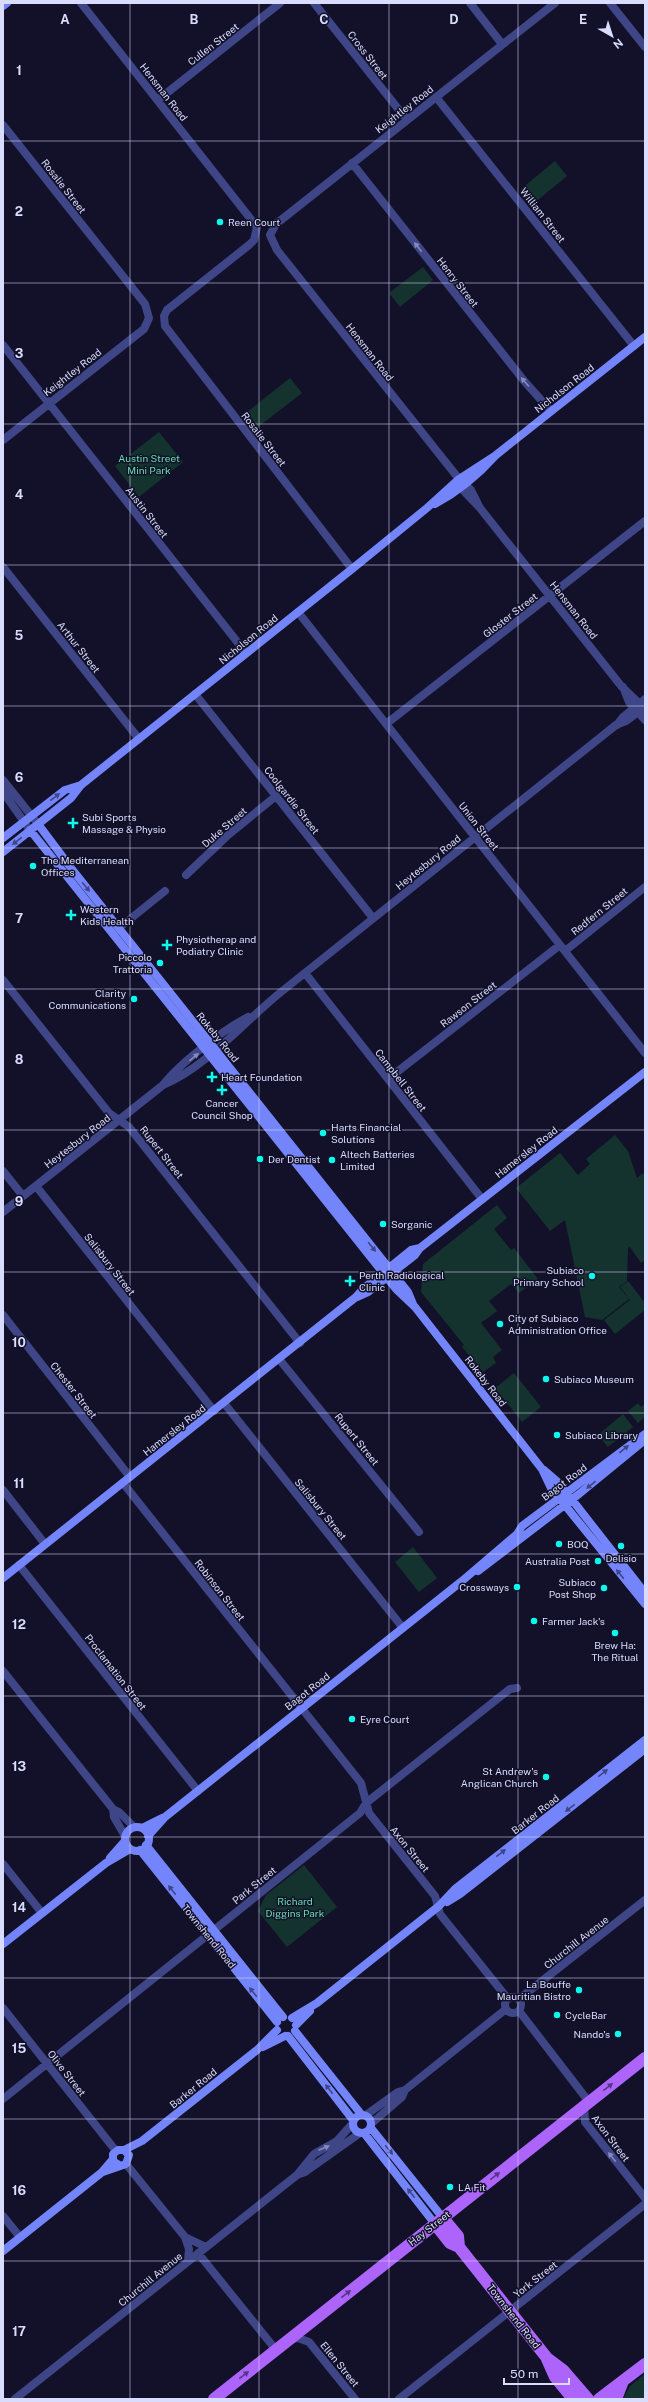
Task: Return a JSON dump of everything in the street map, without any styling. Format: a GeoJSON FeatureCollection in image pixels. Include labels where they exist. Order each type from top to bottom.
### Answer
{"type":"FeatureCollection","features":[{"type":"Feature","properties":{"kind":"main road"},"geometry":{"type":"LineString","coordinates":[[3,6],[7,3]]}},
{"type":"Feature","properties":{"kind":"main road","name":"Nicholson Road"},"geometry":{"type":"LineString","coordinates":[[3,852],[71,798],[81,785],[427,508],[461,483],[645,337]]}},
{"type":"Feature","properties":{"kind":"main road","name":"Nicholson Road"},"geometry":{"type":"LineString","coordinates":[[3,838],[64,790],[81,785]]}},
{"type":"Feature","properties":{"kind":"main road","name":"Rokeby Road"},"geometry":{"type":"LineString","coordinates":[[38,824],[116,930],[210,1049],[388,1273],[408,1292],[415,1307],[542,1469],[551,1488],[558,1498],[645,1604]]}},
{"type":"Feature","properties":{"kind":"main road","name":"Rokeby Road"},"geometry":{"type":"LineString","coordinates":[[30,830],[116,930]]}},
{"type":"Feature","properties":{"kind":"main road","name":"Hamersley Road"},"geometry":{"type":"LineString","coordinates":[[3,1578],[279,1359],[356,1297],[364,1288],[415,1255],[420,1248],[645,1072]]}},
{"type":"Feature","properties":{"kind":"main road","name":"Bagot Road"},"geometry":{"type":"LineString","coordinates":[[148,1836],[165,1817],[198,1790],[462,1581],[517,1534],[522,1526],[645,1434]]}},
{"type":"Feature","properties":{"kind":"main road","name":"Bagot Road"},"geometry":{"type":"LineString","coordinates":[[462,1581],[491,1562],[572,1500],[645,1440]]}},
{"type":"Feature","properties":{"kind":"main road","name":"Rokeby Road"},"geometry":{"type":"LineString","coordinates":[[542,1469],[559,1482],[645,1593]]}},
{"type":"Feature","properties":{"kind":"main road","name":"Barker Road"},"geometry":{"type":"LineString","coordinates":[[256,2050],[286,2036],[294,2025],[317,2003],[439,1906],[455,1889],[645,1740]]}},
{"type":"Feature","properties":{"kind":"main road","name":"Barker Road"},"geometry":{"type":"LineString","coordinates":[[439,1906],[460,1894],[645,1750]]}},
{"type":"Feature","properties":{"kind":"main road","name":"Bagot Road"},"geometry":{"type":"LineString","coordinates":[[138,1828],[165,1817]]}},
{"type":"Feature","properties":{"kind":"main road"},"geometry":{"type":"LineString","coordinates":[[3,1944],[106,1863],[130,1849],[143,1848],[148,1836],[138,1828],[128,1830],[125,1838],[106,1863]]}},
{"type":"Feature","properties":{"kind":"main road"},"geometry":{"type":"LineString","coordinates":[[125,1838],[130,1849]]}},
{"type":"Feature","properties":{"kind":"main road","name":"Townshend Road"},"geometry":{"type":"LineString","coordinates":[[143,1848],[211,1933],[279,2023],[286,2036]]}},
{"type":"Feature","properties":{"kind":"main road"},"geometry":{"type":"LineString","coordinates":[[279,2023],[294,2025],[364,2115],[367,2129],[355,2130],[353,2122],[286,2036]]}},
{"type":"Feature","properties":{"kind":"main road","name":"Barker Road"},"geometry":{"type":"LineString","coordinates":[[101,2173],[125,2162],[142,2141],[256,2050],[279,2023]]}},
{"type":"Feature","properties":{"kind":"main road","name":"Hay Street"},"geometry":{"type":"LineString","coordinates":[[214,2399],[645,2058]]}},
{"type":"Feature","properties":{"kind":"main road"},"geometry":{"type":"LineString","coordinates":[[353,2122],[364,2115]]}},
{"type":"Feature","properties":{"kind":"main road","name":"Townshend Road"},"geometry":{"type":"LineString","coordinates":[[367,2129],[439,2221],[450,2243],[460,2247],[547,2358],[563,2370],[588,2399]]}},
{"type":"Feature","properties":{"kind":"main road","name":"Barker Road"},"geometry":{"type":"LineString","coordinates":[[3,2251],[101,2173],[117,2153],[142,2141]]}},
{"type":"Feature","properties":{"kind":"main road"},"geometry":{"type":"LineString","coordinates":[[117,2153],[125,2162]]}},
{"type":"Feature","properties":{"kind":"main road"},"geometry":{"type":"LineString","coordinates":[[117,2153],[125,2162]]}},
{"type":"Feature","properties":{"kind":"main road"},"geometry":{"type":"LineString","coordinates":[[547,2358],[555,2377],[573,2399]]}},
{"type":"Feature","properties":{"kind":"main road"},"geometry":{"type":"LineString","coordinates":[[600,2399],[645,2364]]}},
{"type":"Feature","properties":{"kind":"main road"},"geometry":{"type":"LineString","coordinates":[[616,2399],[623,2381]]}},
{"type":"Feature","properties":{"kind":"street","name":"Hensman Road"},"geometry":{"type":"LineString","coordinates":[[81,3],[254,221],[257,233],[249,245],[167,310],[164,319]]}},
{"type":"Feature","properties":{"kind":"street","name":"Cullen Street"},"geometry":{"type":"LineString","coordinates":[[158,100],[280,3]]}},
{"type":"Feature","properties":{"kind":"street","name":"Cross Street"},"geometry":{"type":"LineString","coordinates":[[314,3],[407,120]]}},
{"type":"Feature","properties":{"kind":"street"},"geometry":{"type":"LineString","coordinates":[[470,3],[502,44]]}},
{"type":"Feature","properties":{"kind":"street","name":"Keightley Road"},"geometry":{"type":"LineString","coordinates":[[270,235],[276,224],[555,3]]}},
{"type":"Feature","properties":{"kind":"street"},"geometry":{"type":"LineString","coordinates":[[610,3],[645,47]]}},
{"type":"Feature","properties":{"kind":"street","name":"William Street"},"geometry":{"type":"LineString","coordinates":[[436,97],[634,346]]}},
{"type":"Feature","properties":{"kind":"street","name":"Rosalie Street"},"geometry":{"type":"LineString","coordinates":[[3,125],[145,304],[149,318]]}},
{"type":"Feature","properties":{"kind":"street","name":"Henry Street"},"geometry":{"type":"LineString","coordinates":[[352,163],[525,382],[551,411]]}},
{"type":"Feature","properties":{"kind":"street","name":"Hensman Road"},"geometry":{"type":"LineString","coordinates":[[270,235],[277,250],[480,508],[622,687],[642,706],[645,720]]}},
{"type":"Feature","properties":{"kind":"street","name":"Keightley Road"},"geometry":{"type":"LineString","coordinates":[[3,440],[144,329],[149,318]]}},
{"type":"Feature","properties":{"kind":"street","name":"Rosalie Street"},"geometry":{"type":"LineString","coordinates":[[164,319],[168,331],[352,569]]}},
{"type":"Feature","properties":{"kind":"street","name":"Austin Street"},"geometry":{"type":"LineString","coordinates":[[3,344],[246,653]]}},
{"type":"Feature","properties":{"kind":"street","name":"Gloster Street"},"geometry":{"type":"LineString","coordinates":[[386,724],[645,521]]}},
{"type":"Feature","properties":{"kind":"street","name":"Arthur Street"},"geometry":{"type":"LineString","coordinates":[[3,567],[139,739]]}},
{"type":"Feature","properties":{"kind":"street","name":"Union Street"},"geometry":{"type":"LineString","coordinates":[[298,612],[645,1053]]}},
{"type":"Feature","properties":{"kind":"street","name":"Coolgardie Street"},"geometry":{"type":"LineString","coordinates":[[195,694],[373,918]]}},
{"type":"Feature","properties":{"kind":"street","name":"Heytesbury Road"},"geometry":{"type":"LineString","coordinates":[[3,1212],[163,1085],[175,1080],[210,1049],[237,1022],[252,1015],[616,725],[642,706]]}},
{"type":"Feature","properties":{"kind":"street","name":"Rokeby Road"},"geometry":{"type":"LineString","coordinates":[[3,780],[38,824]]}},
{"type":"Feature","properties":{"kind":"street","name":"Rokeby Road"},"geometry":{"type":"LineString","coordinates":[[3,792],[30,830]]}},
{"type":"Feature","properties":{"kind":"street","name":"Duke Street"},"geometry":{"type":"LineString","coordinates":[[186,875],[226,836],[276,796]]}},
{"type":"Feature","properties":{"kind":"street","name":"Redfern Street"},"geometry":{"type":"LineString","coordinates":[[562,948],[645,887]]}},
{"type":"Feature","properties":{"kind":"street"},"geometry":{"type":"LineString","coordinates":[[116,930],[165,891]]}},
{"type":"Feature","properties":{"kind":"street","name":"Rawson Street"},"geometry":{"type":"LineString","coordinates":[[388,1079],[562,948]]}},
{"type":"Feature","properties":{"kind":"street","name":"Campbell Street"},"geometry":{"type":"LineString","coordinates":[[305,973],[482,1199]]}},
{"type":"Feature","properties":{"kind":"street","name":"Rupert Street"},"geometry":{"type":"LineString","coordinates":[[3,980],[109,1113],[129,1127],[300,1342]]}},
{"type":"Feature","properties":{"kind":"street"},"geometry":{"type":"LineString","coordinates":[[3,1170],[23,1196]]}},
{"type":"Feature","properties":{"kind":"street","name":"Salisbury Street"},"geometry":{"type":"LineString","coordinates":[[36,1186],[214,1411]]}},
{"type":"Feature","properties":{"kind":"street","name":"Chester Street"},"geometry":{"type":"LineString","coordinates":[[3,1315],[130,1477]]}},
{"type":"Feature","properties":{"kind":"street","name":"Rupert Street"},"geometry":{"type":"LineString","coordinates":[[279,1359],[419,1532]]}},
{"type":"Feature","properties":{"kind":"street","name":"Salisbury Street"},"geometry":{"type":"LineString","coordinates":[[224,1403],[403,1628]]}},
{"type":"Feature","properties":{"kind":"street","name":"Robinson Street"},"geometry":{"type":"LineString","coordinates":[[123,1483],[301,1709]]}},
{"type":"Feature","properties":{"kind":"street"},"geometry":{"type":"LineString","coordinates":[[3,1490],[45,1544]]}},
{"type":"Feature","properties":{"kind":"street","name":"Proclamation Street"},"geometry":{"type":"LineString","coordinates":[[19,1566],[198,1790]]}},
{"type":"Feature","properties":{"kind":"street"},"geometry":{"type":"LineString","coordinates":[[3,1671],[113,1809],[119,1812],[138,1828]]}},
{"type":"Feature","properties":{"kind":"street","name":"Park Street"},"geometry":{"type":"LineString","coordinates":[[3,2099],[360,1813],[366,1802],[510,1689],[518,1688]]}},
{"type":"Feature","properties":{"kind":"street","name":"Axon Street"},"geometry":{"type":"LineString","coordinates":[[301,1709],[361,1783],[369,1813],[435,1896],[440,1914],[508,1999]]}},
{"type":"Feature","properties":{"kind":"street"},"geometry":{"type":"LineString","coordinates":[[113,1809],[114,1817],[125,1838]]}},
{"type":"Feature","properties":{"kind":"street"},"geometry":{"type":"LineString","coordinates":[[3,1864],[42,1913]]}},
{"type":"Feature","properties":{"kind":"street","name":"Churchill Avenue"},"geometry":{"type":"LineString","coordinates":[[520,1999],[645,1900]]}},
{"type":"Feature","properties":{"kind":"street"},"geometry":{"type":"LineString","coordinates":[[514,1997],[520,1999],[522,2007],[519,2011],[512,2014],[506,2009],[506,2002],[508,1999],[514,1997]]}},
{"type":"Feature","properties":{"kind":"street","name":"Olive Street"},"geometry":{"type":"LineString","coordinates":[[3,2008],[117,2153]]}},
{"type":"Feature","properties":{"kind":"street","name":"Churchill Avenue"},"geometry":{"type":"LineString","coordinates":[[364,2115],[398,2092],[405,2090],[506,2009]]}},
{"type":"Feature","properties":{"kind":"street","name":"Axon Street"},"geometry":{"type":"LineString","coordinates":[[519,2011],[587,2104],[585,2122],[645,2198]]}},
{"type":"Feature","properties":{"kind":"street","name":"Churchill Avenue"},"geometry":{"type":"LineString","coordinates":[[297,2174],[305,2172],[367,2129],[402,2097],[405,2090]]}},
{"type":"Feature","properties":{"kind":"street","name":"Churchill Avenue"},"geometry":{"type":"LineString","coordinates":[[15,2399],[297,2174],[314,2154],[337,2141],[353,2122]]}},
{"type":"Feature","properties":{"kind":"street"},"geometry":{"type":"LineString","coordinates":[[125,2162],[186,2236],[206,2247]]}},
{"type":"Feature","properties":{"kind":"street","name":"York Street"},"geometry":{"type":"LineString","coordinates":[[399,2399],[645,2204]]}},
{"type":"Feature","properties":{"kind":"street"},"geometry":{"type":"LineString","coordinates":[[3,2216],[20,2237]]}},
{"type":"Feature","properties":{"kind":"street"},"geometry":{"type":"LineString","coordinates":[[186,2236],[189,2248],[188,2261]]}},
{"type":"Feature","properties":{"kind":"street"},"geometry":{"type":"LineString","coordinates":[[198,2253],[276,2350]]}},
{"type":"Feature","properties":{"kind":"street","name":"Ellen Street"},"geometry":{"type":"LineString","coordinates":[[286,2341],[298,2338],[309,2342],[355,2399]]}},
{"type":"Feature","properties":{"kind":"green space"},"geometry":{"type":"Polygon","coordinates":[[[555,161],[567,176],[533,204],[521,189],[555,161]]]}},
{"type":"Feature","properties":{"kind":"green space"},"geometry":{"type":"Polygon","coordinates":[[[423,267],[433,280],[400,307],[389,293],[423,267]]]}},
{"type":"Feature","properties":{"kind":"green space"},"geometry":{"type":"Polygon","coordinates":[[[290,378],[302,393],[258,427],[247,412],[290,378]]]}},
{"type":"Feature","properties":{"kind":"green space","name":"Austin Street Mini Park"},"geometry":{"type":"Polygon","coordinates":[[[159,432],[183,462],[139,497],[115,466],[159,432]]]}},
{"type":"Feature","properties":{"kind":"green space"},"geometry":{"type":"Polygon","coordinates":[[[615,1135],[628,1151],[637,1178],[643,1173],[645,1176],[645,1260],[641,1263],[630,1247],[628,1248],[627,1281],[619,1287],[629,1299],[602,1320],[585,1317],[565,1220],[550,1231],[516,1188],[560,1153],[578,1175],[590,1164],[586,1159],[615,1135]]]}},
{"type":"Feature","properties":{"kind":"green space"},"geometry":{"type":"Polygon","coordinates":[[[497,1205],[507,1218],[494,1229],[511,1250],[514,1248],[538,1279],[519,1293],[511,1284],[489,1301],[497,1311],[481,1323],[502,1350],[493,1357],[496,1363],[483,1372],[462,1347],[464,1345],[421,1292],[423,1264],[497,1205]]]}},
{"type":"Feature","properties":{"kind":"green space"},"geometry":{"type":"Polygon","coordinates":[[[628,1281],[645,1303],[645,1310],[615,1334],[604,1320],[630,1300],[620,1287],[628,1281]]]}},
{"type":"Feature","properties":{"kind":"green space"},"geometry":{"type":"Polygon","coordinates":[[[514,1373],[541,1407],[522,1422],[495,1388],[514,1373]]]}},
{"type":"Feature","properties":{"kind":"green space"},"geometry":{"type":"Polygon","coordinates":[[[638,1403],[641,1407],[645,1404],[645,1417],[638,1423],[628,1411],[638,1403]]]}},
{"type":"Feature","properties":{"kind":"green space"},"geometry":{"type":"Polygon","coordinates":[[[623,1414],[633,1427],[608,1447],[598,1435],[623,1414]]]}},
{"type":"Feature","properties":{"kind":"green space"},"geometry":{"type":"Polygon","coordinates":[[[413,1547],[437,1578],[419,1592],[395,1562],[413,1547]]]}},
{"type":"Feature","properties":{"kind":"green space","name":"Richard Diggins Park"},"geometry":{"type":"Polygon","coordinates":[[[304,1865],[337,1907],[287,1947],[258,1911],[266,1895],[304,1865]]]}},
{"type":"Feature","properties":{"kind":"green space"},"geometry":{"type":"Polygon","coordinates":[[[645,2374],[645,2399],[623,2399],[630,2386],[645,2374]]]}},
{"type":"Feature","properties":{"kind":"place","name":"Reen Court"},"geometry":{"type":"Point","coordinates":[220,222]}},
{"type":"Feature","properties":{"kind":"place","name":"Subi Sports Massage & Physio"},"geometry":{"type":"Point","coordinates":[73,823]}},
{"type":"Feature","properties":{"kind":"place","name":"The Mediterranean Offices"},"geometry":{"type":"Point","coordinates":[33,866]}},
{"type":"Feature","properties":{"kind":"place","name":"Western Kids Health"},"geometry":{"type":"Point","coordinates":[71,915]}},
{"type":"Feature","properties":{"kind":"place","name":"Physiotherap and Podiatry Clinic"},"geometry":{"type":"Point","coordinates":[167,945]}},
{"type":"Feature","properties":{"kind":"place","name":"Piccolo Trattoria"},"geometry":{"type":"Point","coordinates":[160,963]}},
{"type":"Feature","properties":{"kind":"place","name":"Clarity Communications"},"geometry":{"type":"Point","coordinates":[134,999]}},
{"type":"Feature","properties":{"kind":"place","name":"Heart Foundation"},"geometry":{"type":"Point","coordinates":[212,1077]}},
{"type":"Feature","properties":{"kind":"place","name":"Cancer Council Shop"},"geometry":{"type":"Point","coordinates":[222,1090]}},
{"type":"Feature","properties":{"kind":"place","name":"Harts Financial Solutions"},"geometry":{"type":"Point","coordinates":[323,1133]}},
{"type":"Feature","properties":{"kind":"place","name":"Der Dentist"},"geometry":{"type":"Point","coordinates":[260,1159]}},
{"type":"Feature","properties":{"kind":"place","name":"Altech Batteries Limited"},"geometry":{"type":"Point","coordinates":[332,1160]}},
{"type":"Feature","properties":{"kind":"place","name":"Sorganic"},"geometry":{"type":"Point","coordinates":[383,1224]}},
{"type":"Feature","properties":{"kind":"place","name":"Subiaco Primary School"},"geometry":{"type":"Point","coordinates":[592,1276]}},
{"type":"Feature","properties":{"kind":"place","name":"Perth Radiological Clinic"},"geometry":{"type":"Point","coordinates":[350,1281]}},
{"type":"Feature","properties":{"kind":"place","name":"City of Subiaco Administration Office"},"geometry":{"type":"Point","coordinates":[500,1324]}},
{"type":"Feature","properties":{"kind":"place","name":"Subiaco Museum"},"geometry":{"type":"Point","coordinates":[546,1379]}},
{"type":"Feature","properties":{"kind":"place","name":"Subiaco Library"},"geometry":{"type":"Point","coordinates":[557,1435]}},
{"type":"Feature","properties":{"kind":"place","name":"BOQ"},"geometry":{"type":"Point","coordinates":[559,1544]}},
{"type":"Feature","properties":{"kind":"place","name":"Delisio"},"geometry":{"type":"Point","coordinates":[621,1546]}},
{"type":"Feature","properties":{"kind":"place","name":"Australia Post"},"geometry":{"type":"Point","coordinates":[598,1561]}},
{"type":"Feature","properties":{"kind":"place","name":"Crossways"},"geometry":{"type":"Point","coordinates":[517,1587]}},
{"type":"Feature","properties":{"kind":"place","name":"Subiaco Post Shop"},"geometry":{"type":"Point","coordinates":[604,1588]}},
{"type":"Feature","properties":{"kind":"place","name":"Farmer Jack's"},"geometry":{"type":"Point","coordinates":[534,1621]}},
{"type":"Feature","properties":{"kind":"place","name":"Brew Ha: The Ritual"},"geometry":{"type":"Point","coordinates":[615,1633]}},
{"type":"Feature","properties":{"kind":"place","name":"Eyre Court"},"geometry":{"type":"Point","coordinates":[352,1719]}},
{"type":"Feature","properties":{"kind":"place","name":"St Andrew's Anglican Church"},"geometry":{"type":"Point","coordinates":[546,1777]}},
{"type":"Feature","properties":{"kind":"place","name":"La Bouffe Mauritian Bistro"},"geometry":{"type":"Point","coordinates":[579,1990]}},
{"type":"Feature","properties":{"kind":"place","name":"CycleBar"},"geometry":{"type":"Point","coordinates":[557,2015]}},
{"type":"Feature","properties":{"kind":"place","name":"Nando's"},"geometry":{"type":"Point","coordinates":[618,2034]}},
{"type":"Feature","properties":{"kind":"place","name":"LA Fit"},"geometry":{"type":"Point","coordinates":[450,2187]}}]}
